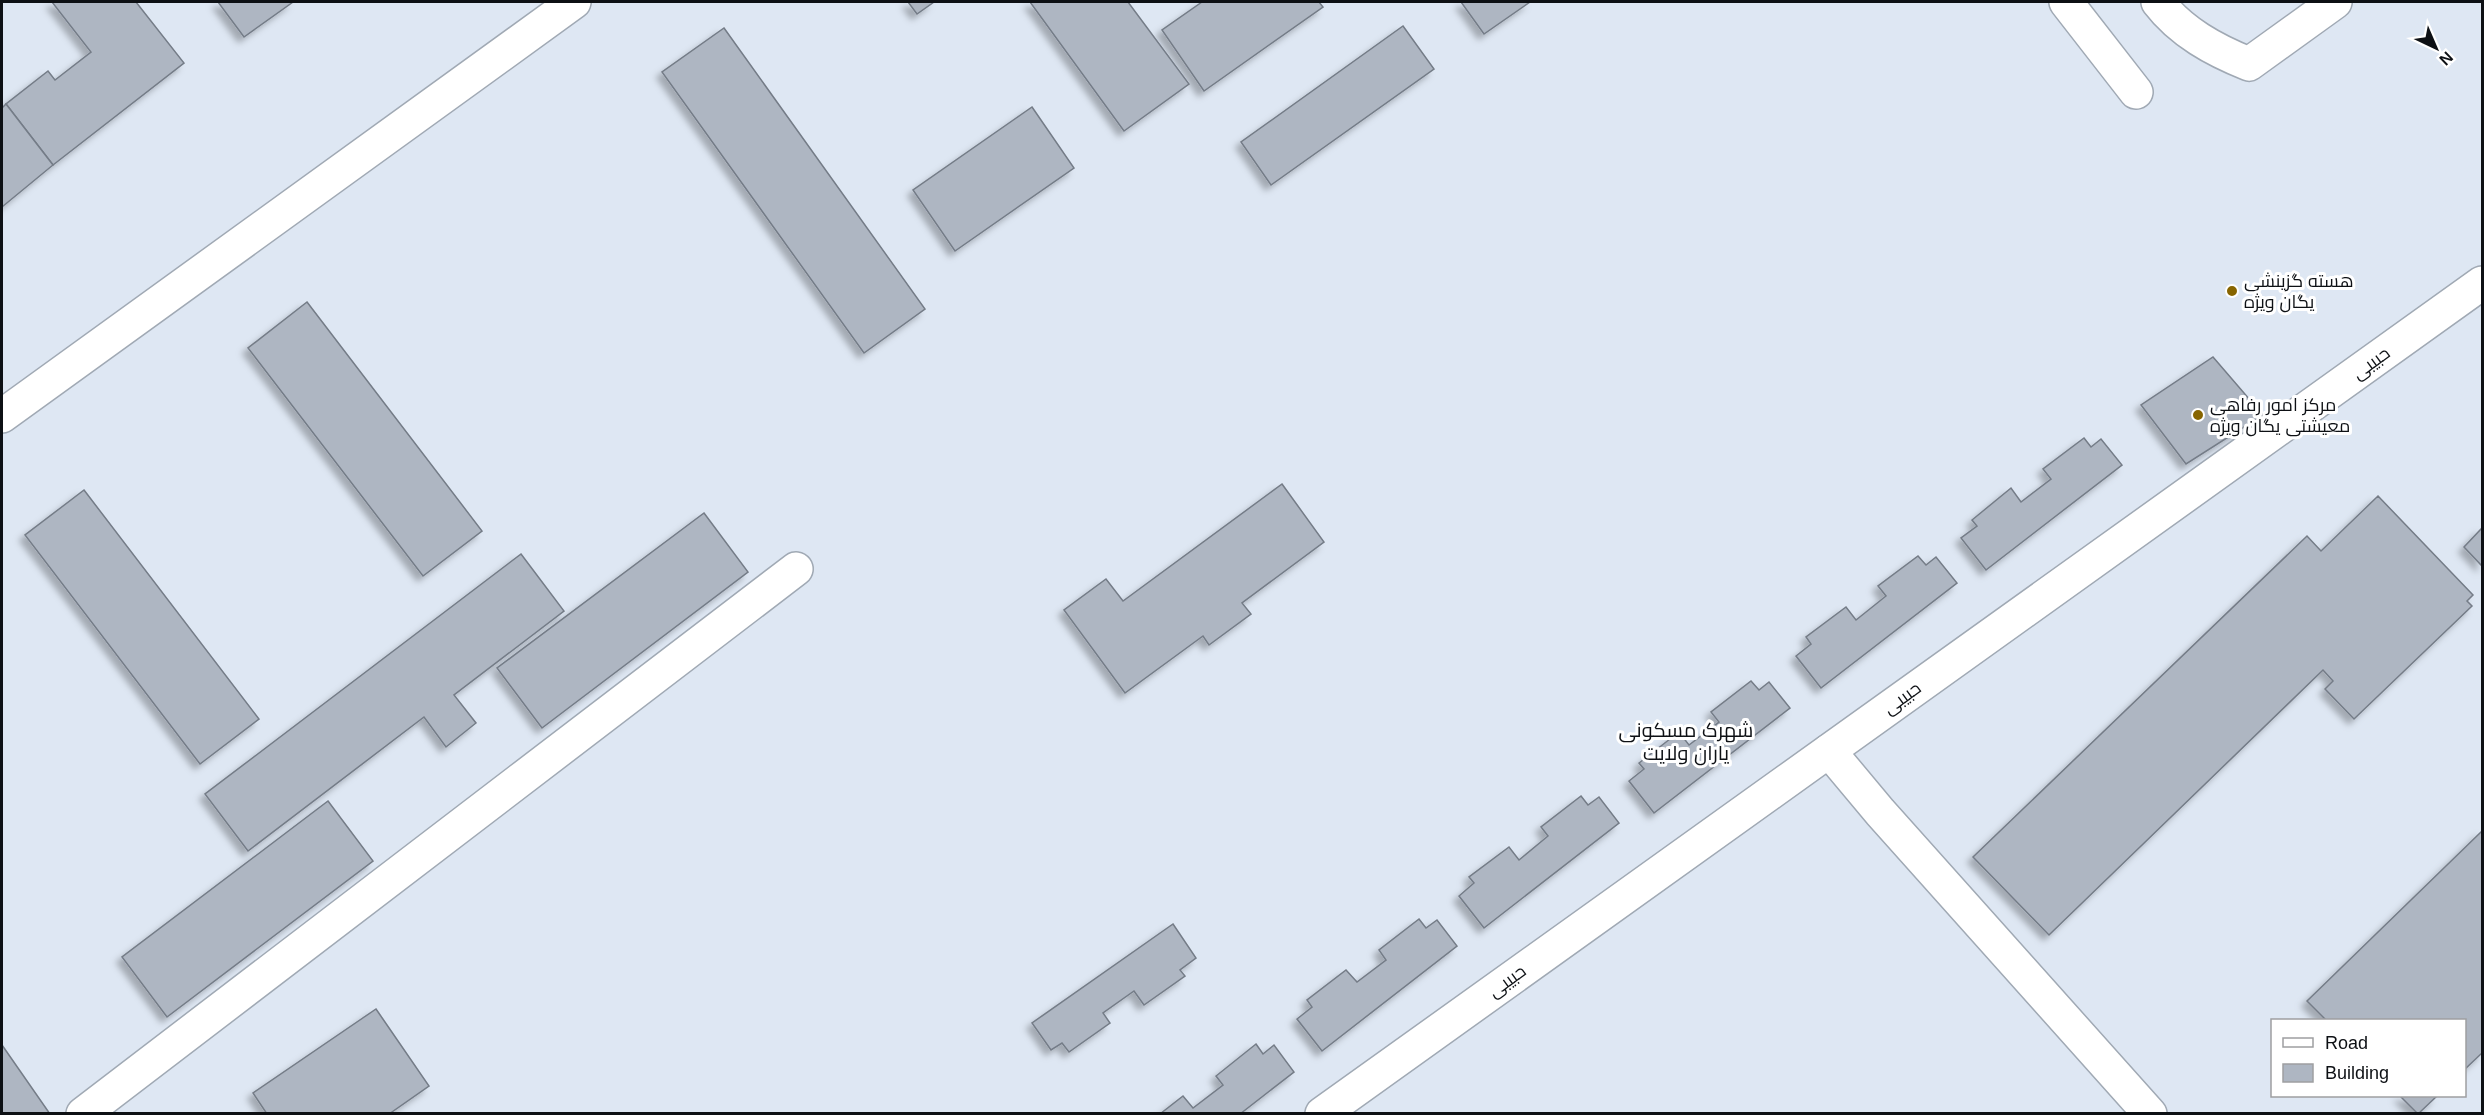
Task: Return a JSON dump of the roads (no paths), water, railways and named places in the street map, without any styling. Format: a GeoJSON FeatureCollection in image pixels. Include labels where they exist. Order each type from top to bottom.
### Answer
{"type":"FeatureCollection","features":[{"type":"Feature","properties":{"kind":"street"},"geometry":{"type":"LineString","coordinates":[[2,416],[574,2]]}},
{"type":"Feature","properties":{"kind":"street"},"geometry":{"type":"LineString","coordinates":[[2066,2],[2136,92]]}},
{"type":"Feature","properties":{"kind":"street"},"geometry":{"type":"LineString","coordinates":[[2158,2],[2170,17],[2216,51],[2249,64],[2335,2]]}},
{"type":"Feature","properties":{"kind":"street","name":"حبیبی"},"geometry":{"type":"LineString","coordinates":[[1322,1113],[2482,284]]}},
{"type":"Feature","properties":{"kind":"street"},"geometry":{"type":"LineString","coordinates":[[83,1113],[796,569]]}},
{"type":"Feature","properties":{"kind":"street"},"geometry":{"type":"LineString","coordinates":[[1829,751],[1893,827],[2150,1113]]}},
{"type":"Feature","properties":{"kind":"place","name":"هسته گزینشی یگان ویژه"},"geometry":{"type":"Point","coordinates":[2232,291]}},
{"type":"Feature","properties":{"kind":"place","name":"مرکز امور رفاهی معیشتی یگان ویژه"},"geometry":{"type":"Point","coordinates":[2198,415]}},
{"type":"Feature","properties":{"kind":"district","name":"شهرک مسکونی یاران ولایت"},"geometry":{"type":"Point","coordinates":[1686,742]}}]}
